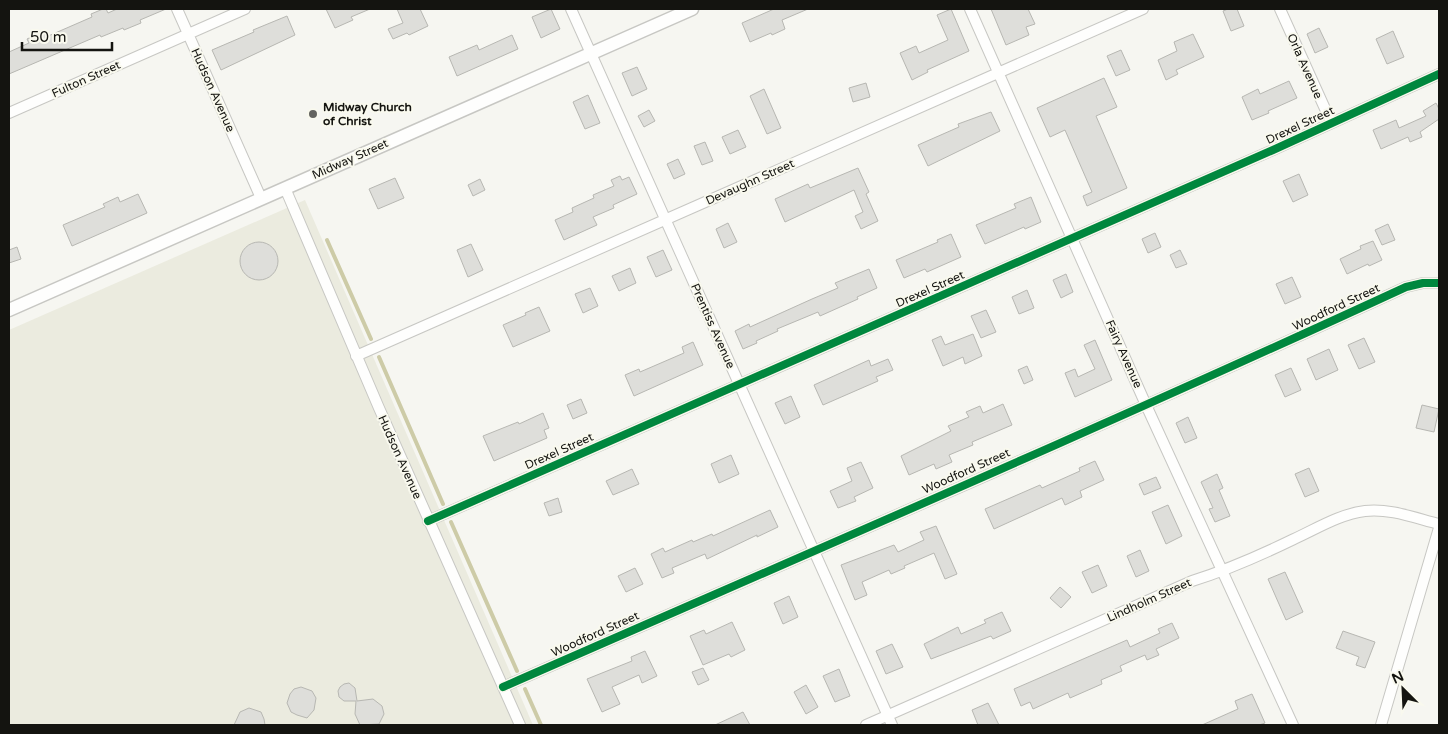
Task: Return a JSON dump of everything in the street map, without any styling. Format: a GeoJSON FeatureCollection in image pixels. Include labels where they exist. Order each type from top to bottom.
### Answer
{"type":"FeatureCollection","features":[{"type":"Feature","properties":{"kind":"street","name":"Hudson Avenue"},"geometry":{"type":"LineString","coordinates":[[176,9],[261,198]]}},
{"type":"Feature","properties":{"kind":"street","name":"Fulton Street"},"geometry":{"type":"LineString","coordinates":[[9,113],[245,9]]}},
{"type":"Feature","properties":{"kind":"street","name":"Prentiss Avenue"},"geometry":{"type":"LineString","coordinates":[[571,9],[890,720]]}},
{"type":"Feature","properties":{"kind":"street","name":"Midway Street"},"geometry":{"type":"LineString","coordinates":[[9,310],[692,9]]}},
{"type":"Feature","properties":{"kind":"street","name":"Fairy Avenue"},"geometry":{"type":"LineString","coordinates":[[970,9],[1146,405],[1293,725]]}},
{"type":"Feature","properties":{"kind":"street","name":"Devaughn Street"},"geometry":{"type":"LineString","coordinates":[[356,356],[1143,9]]}},
{"type":"Feature","properties":{"kind":"street","name":"Orla Avenue"},"geometry":{"type":"LineString","coordinates":[[1280,9],[1331,122]]}},
{"type":"Feature","properties":{"kind":"street","name":"Drexel Street"},"geometry":{"type":"LineString","coordinates":[[428,521],[1273,150],[1439,74]]}},
{"type":"Feature","properties":{"kind":"street","name":"Hudson Avenue"},"geometry":{"type":"LineString","coordinates":[[285,188],[428,521],[520,725]]}},
{"type":"Feature","properties":{"kind":"street","name":"Woodford Street"},"geometry":{"type":"LineString","coordinates":[[503,687],[1146,405],[1406,287],[1423,283],[1439,283]]}},
{"type":"Feature","properties":{"kind":"street","name":"Lindholm Street"},"geometry":{"type":"LineString","coordinates":[[866,725],[890,720],[1183,585],[1222,571],[1342,517],[1358,512],[1386,511],[1439,524]]}},
{"type":"Feature","properties":{"kind":"street"},"geometry":{"type":"LineString","coordinates":[[1381,725],[1439,528]]}},
{"type":"Feature","properties":{"kind":"shaded area"},"geometry":{"type":"Polygon","coordinates":[[[305,200],[533,725],[9,725],[9,330],[305,200]]]}},
{"type":"Feature","properties":{"kind":"building"},"geometry":{"type":"Polygon","coordinates":[[[106,9],[108,13],[117,9],[166,9],[140,20],[141,23],[101,37],[100,35],[9,74],[9,52],[29,43],[27,39],[44,31],[46,37],[92,17],[91,14],[106,9]]]}},
{"type":"Feature","properties":{"kind":"building"},"geometry":{"type":"Polygon","coordinates":[[[326,9],[370,9],[351,17],[353,20],[335,28],[326,9]]]}},
{"type":"Feature","properties":{"kind":"building"},"geometry":{"type":"Polygon","coordinates":[[[397,9],[420,9],[428,26],[409,35],[407,33],[393,39],[388,29],[403,23],[397,9]]]}},
{"type":"Feature","properties":{"kind":"building"},"geometry":{"type":"Polygon","coordinates":[[[551,9],[560,29],[541,38],[532,17],[551,9]]]}},
{"type":"Feature","properties":{"kind":"building"},"geometry":{"type":"Polygon","coordinates":[[[774,9],[808,9],[782,20],[785,29],[750,42],[742,23],[774,9]]]}},
{"type":"Feature","properties":{"kind":"building"},"geometry":{"type":"Polygon","coordinates":[[[951,9],[969,51],[927,70],[928,72],[912,80],[900,53],[916,46],[919,53],[948,40],[937,15],[951,9]]]}},
{"type":"Feature","properties":{"kind":"building"},"geometry":{"type":"Polygon","coordinates":[[[991,9],[1028,9],[1035,24],[1026,27],[1029,35],[1006,45],[991,9]]]}},
{"type":"Feature","properties":{"kind":"building"},"geometry":{"type":"Polygon","coordinates":[[[1237,9],[1244,26],[1231,31],[1223,11],[1237,9]]]}},
{"type":"Feature","properties":{"kind":"building"},"geometry":{"type":"Polygon","coordinates":[[[287,16],[295,35],[221,70],[212,50],[287,16]]]}},
{"type":"Feature","properties":{"kind":"building"},"geometry":{"type":"Polygon","coordinates":[[[1319,28],[1328,47],[1315,53],[1307,34],[1319,28]]]}},
{"type":"Feature","properties":{"kind":"building"},"geometry":{"type":"Polygon","coordinates":[[[1393,31],[1404,57],[1387,64],[1376,39],[1393,31]]]}},
{"type":"Feature","properties":{"kind":"building"},"geometry":{"type":"Polygon","coordinates":[[[1193,34],[1204,57],[1176,70],[1178,74],[1166,80],[1158,60],[1177,51],[1174,42],[1193,34]]]}},
{"type":"Feature","properties":{"kind":"building"},"geometry":{"type":"Polygon","coordinates":[[[512,35],[518,49],[457,76],[449,57],[477,45],[479,50],[512,35]]]}},
{"type":"Feature","properties":{"kind":"building"},"geometry":{"type":"Polygon","coordinates":[[[1121,50],[1130,70],[1116,76],[1107,56],[1121,50]]]}},
{"type":"Feature","properties":{"kind":"building"},"geometry":{"type":"Polygon","coordinates":[[[637,67],[647,89],[632,96],[622,73],[637,67]]]}},
{"type":"Feature","properties":{"kind":"building"},"geometry":{"type":"Polygon","coordinates":[[[1104,78],[1117,107],[1096,116],[1127,188],[1087,206],[1083,196],[1092,192],[1065,130],[1050,137],[1037,108],[1104,78]]]}},
{"type":"Feature","properties":{"kind":"building"},"geometry":{"type":"Polygon","coordinates":[[[1289,81],[1297,98],[1252,120],[1242,97],[1258,89],[1260,94],[1289,81]]]}},
{"type":"Feature","properties":{"kind":"building"},"geometry":{"type":"Polygon","coordinates":[[[866,83],[870,97],[853,102],[849,88],[866,83]]]}},
{"type":"Feature","properties":{"kind":"building"},"geometry":{"type":"Polygon","coordinates":[[[764,89],[781,128],[767,134],[750,96],[764,89]]]}},
{"type":"Feature","properties":{"kind":"building"},"geometry":{"type":"Polygon","coordinates":[[[588,95],[600,123],[585,129],[573,102],[588,95]]]}},
{"type":"Feature","properties":{"kind":"building"},"geometry":{"type":"Polygon","coordinates":[[[1436,103],[1439,109],[1439,119],[1420,132],[1422,137],[1410,142],[1408,137],[1381,149],[1373,130],[1396,120],[1399,128],[1426,116],[1423,111],[1436,103]]]}},
{"type":"Feature","properties":{"kind":"building"},"geometry":{"type":"Polygon","coordinates":[[[649,110],[655,121],[644,127],[638,116],[649,110]]]}},
{"type":"Feature","properties":{"kind":"building"},"geometry":{"type":"Polygon","coordinates":[[[991,112],[1000,131],[928,166],[918,145],[959,127],[958,124],[991,112]]]}},
{"type":"Feature","properties":{"kind":"building"},"geometry":{"type":"Polygon","coordinates":[[[738,130],[746,147],[730,154],[722,137],[738,130]]]}},
{"type":"Feature","properties":{"kind":"building"},"geometry":{"type":"Polygon","coordinates":[[[705,142],[713,161],[702,165],[694,146],[705,142]]]}},
{"type":"Feature","properties":{"kind":"building"},"geometry":{"type":"Polygon","coordinates":[[[678,159],[685,174],[674,179],[667,164],[678,159]]]}},
{"type":"Feature","properties":{"kind":"building"},"geometry":{"type":"Polygon","coordinates":[[[858,168],[869,192],[866,194],[878,221],[861,229],[855,216],[863,212],[854,190],[785,222],[775,199],[808,184],[810,188],[858,168]]]}},
{"type":"Feature","properties":{"kind":"building"},"geometry":{"type":"Polygon","coordinates":[[[1299,174],[1308,195],[1293,202],[1283,181],[1299,174]]]}},
{"type":"Feature","properties":{"kind":"building"},"geometry":{"type":"Polygon","coordinates":[[[620,176],[622,180],[629,177],[637,194],[613,205],[614,208],[593,217],[597,225],[564,240],[555,220],[573,212],[572,208],[594,198],[593,195],[614,186],[611,180],[620,176]]]}},
{"type":"Feature","properties":{"kind":"building"},"geometry":{"type":"Polygon","coordinates":[[[395,178],[404,198],[378,209],[369,189],[395,178]]]}},
{"type":"Feature","properties":{"kind":"building"},"geometry":{"type":"Polygon","coordinates":[[[480,179],[485,190],[473,196],[468,185],[480,179]]]}},
{"type":"Feature","properties":{"kind":"building"},"geometry":{"type":"Polygon","coordinates":[[[138,194],[147,213],[72,246],[63,225],[105,207],[103,204],[118,197],[120,202],[138,194]]]}},
{"type":"Feature","properties":{"kind":"building"},"geometry":{"type":"Polygon","coordinates":[[[1031,197],[1041,222],[1025,229],[1024,227],[985,244],[976,225],[1016,208],[1014,204],[1031,197]]]}},
{"type":"Feature","properties":{"kind":"building"},"geometry":{"type":"Polygon","coordinates":[[[728,223],[737,242],[724,248],[716,229],[728,223]]]}},
{"type":"Feature","properties":{"kind":"building"},"geometry":{"type":"Polygon","coordinates":[[[1388,224],[1395,240],[1382,245],[1375,230],[1388,224]]]}},
{"type":"Feature","properties":{"kind":"building"},"geometry":{"type":"Polygon","coordinates":[[[1155,233],[1161,247],[1148,253],[1142,239],[1155,233]]]}},
{"type":"Feature","properties":{"kind":"building"},"geometry":{"type":"Polygon","coordinates":[[[951,234],[961,257],[927,272],[925,269],[904,278],[896,260],[938,242],[937,240],[951,234]]]}},
{"type":"Feature","properties":{"kind":"building"},"geometry":{"type":"Polygon","coordinates":[[[1373,241],[1382,260],[1347,274],[1340,259],[1361,249],[1360,246],[1373,241]]]}},
{"type":"Feature","properties":{"kind":"building"},"geometry":{"type":"Polygon","coordinates":[[[259,242],[273,247],[278,261],[273,275],[259,280],[245,275],[240,261],[245,247],[259,242]]]}},
{"type":"Feature","properties":{"kind":"building"},"geometry":{"type":"Polygon","coordinates":[[[471,244],[483,270],[468,277],[457,250],[471,244]]]}},
{"type":"Feature","properties":{"kind":"building"},"geometry":{"type":"Polygon","coordinates":[[[17,247],[21,259],[9,263],[9,250],[17,247]]]}},
{"type":"Feature","properties":{"kind":"building"},"geometry":{"type":"Polygon","coordinates":[[[663,250],[672,270],[656,277],[647,257],[663,250]]]}},
{"type":"Feature","properties":{"kind":"building"},"geometry":{"type":"Polygon","coordinates":[[[1180,250],[1187,264],[1176,268],[1170,255],[1180,250]]]}},
{"type":"Feature","properties":{"kind":"building"},"geometry":{"type":"Polygon","coordinates":[[[630,268],[636,283],[619,291],[612,276],[630,268]]]}},
{"type":"Feature","properties":{"kind":"building"},"geometry":{"type":"Polygon","coordinates":[[[869,269],[877,288],[820,316],[818,312],[777,329],[778,331],[743,349],[735,331],[749,324],[750,327],[838,288],[835,283],[869,269]]]}},
{"type":"Feature","properties":{"kind":"building"},"geometry":{"type":"Polygon","coordinates":[[[1066,274],[1073,292],[1061,298],[1053,280],[1066,274]]]}},
{"type":"Feature","properties":{"kind":"building"},"geometry":{"type":"Polygon","coordinates":[[[1292,277],[1301,297],[1285,304],[1276,284],[1292,277]]]}},
{"type":"Feature","properties":{"kind":"building"},"geometry":{"type":"Polygon","coordinates":[[[590,288],[598,306],[583,313],[575,294],[590,288]]]}},
{"type":"Feature","properties":{"kind":"building"},"geometry":{"type":"Polygon","coordinates":[[[1027,290],[1034,308],[1019,314],[1012,297],[1027,290]]]}},
{"type":"Feature","properties":{"kind":"building"},"geometry":{"type":"Polygon","coordinates":[[[539,307],[550,331],[513,347],[503,325],[539,307]]]}},
{"type":"Feature","properties":{"kind":"building"},"geometry":{"type":"Polygon","coordinates":[[[986,310],[996,332],[981,338],[971,316],[986,310]]]}},
{"type":"Feature","properties":{"kind":"building"},"geometry":{"type":"Polygon","coordinates":[[[973,334],[982,356],[965,364],[963,357],[943,366],[932,340],[941,336],[945,345],[973,334]]]}},
{"type":"Feature","properties":{"kind":"building"},"geometry":{"type":"Polygon","coordinates":[[[1364,338],[1375,362],[1359,369],[1348,345],[1364,338]]]}},
{"type":"Feature","properties":{"kind":"building"},"geometry":{"type":"Polygon","coordinates":[[[1095,340],[1112,380],[1075,397],[1065,373],[1075,369],[1078,377],[1095,369],[1084,345],[1095,340]]]}},
{"type":"Feature","properties":{"kind":"building"},"geometry":{"type":"Polygon","coordinates":[[[693,342],[703,365],[634,396],[625,375],[639,369],[640,372],[684,353],[682,347],[693,342]]]}},
{"type":"Feature","properties":{"kind":"building"},"geometry":{"type":"Polygon","coordinates":[[[1329,349],[1338,370],[1316,380],[1307,359],[1329,349]]]}},
{"type":"Feature","properties":{"kind":"building"},"geometry":{"type":"Polygon","coordinates":[[[888,359],[893,370],[876,377],[878,381],[823,405],[814,385],[869,360],[871,366],[888,359]]]}},
{"type":"Feature","properties":{"kind":"building"},"geometry":{"type":"Polygon","coordinates":[[[1027,366],[1033,380],[1024,384],[1018,370],[1027,366]]]}},
{"type":"Feature","properties":{"kind":"building"},"geometry":{"type":"Polygon","coordinates":[[[1291,368],[1301,390],[1285,397],[1275,375],[1291,368]]]}},
{"type":"Feature","properties":{"kind":"building"},"geometry":{"type":"Polygon","coordinates":[[[791,396],[800,417],[785,424],[775,403],[791,396]]]}},
{"type":"Feature","properties":{"kind":"building"},"geometry":{"type":"Polygon","coordinates":[[[581,399],[587,413],[573,419],[567,405],[581,399]]]}},
{"type":"Feature","properties":{"kind":"building"},"geometry":{"type":"Polygon","coordinates":[[[1003,404],[1012,425],[972,442],[973,445],[949,455],[952,462],[936,469],[934,464],[909,475],[901,456],[951,431],[948,426],[969,417],[966,412],[980,406],[983,413],[1003,404]]]}},
{"type":"Feature","properties":{"kind":"building"},"geometry":{"type":"Polygon","coordinates":[[[1422,405],[1439,409],[1434,432],[1416,428],[1422,405]]]}},
{"type":"Feature","properties":{"kind":"building"},"geometry":{"type":"Polygon","coordinates":[[[543,413],[549,428],[544,430],[547,438],[494,461],[483,436],[518,422],[519,424],[543,413]]]}},
{"type":"Feature","properties":{"kind":"building"},"geometry":{"type":"Polygon","coordinates":[[[1188,417],[1197,438],[1185,443],[1176,423],[1188,417]]]}},
{"type":"Feature","properties":{"kind":"building"},"geometry":{"type":"Polygon","coordinates":[[[731,455],[739,474],[719,483],[711,464],[731,455]]]}},
{"type":"Feature","properties":{"kind":"building"},"geometry":{"type":"Polygon","coordinates":[[[1095,461],[1104,480],[1080,491],[1082,497],[1065,505],[1062,498],[994,529],[985,509],[1040,485],[1042,488],[1080,471],[1079,468],[1095,461]]]}},
{"type":"Feature","properties":{"kind":"building"},"geometry":{"type":"Polygon","coordinates":[[[861,462],[873,488],[854,497],[856,501],[838,508],[830,491],[852,481],[847,468],[861,462]]]}},
{"type":"Feature","properties":{"kind":"building"},"geometry":{"type":"Polygon","coordinates":[[[1309,468],[1319,491],[1305,497],[1295,474],[1309,468]]]}},
{"type":"Feature","properties":{"kind":"building"},"geometry":{"type":"Polygon","coordinates":[[[632,469],[639,484],[613,495],[606,481],[632,469]]]}},
{"type":"Feature","properties":{"kind":"building"},"geometry":{"type":"Polygon","coordinates":[[[1217,474],[1223,488],[1219,490],[1230,516],[1215,522],[1209,509],[1213,508],[1201,482],[1217,474]]]}},
{"type":"Feature","properties":{"kind":"building"},"geometry":{"type":"Polygon","coordinates":[[[1156,477],[1161,488],[1144,495],[1139,484],[1156,477]]]}},
{"type":"Feature","properties":{"kind":"building"},"geometry":{"type":"Polygon","coordinates":[[[558,498],[562,512],[549,516],[544,503],[558,498]]]}},
{"type":"Feature","properties":{"kind":"building"},"geometry":{"type":"Polygon","coordinates":[[[1168,505],[1182,536],[1166,544],[1152,512],[1168,505]]]}},
{"type":"Feature","properties":{"kind":"building"},"geometry":{"type":"Polygon","coordinates":[[[770,510],[778,527],[707,559],[705,554],[672,568],[674,573],[662,578],[651,554],[663,548],[665,552],[692,540],[693,542],[712,534],[713,536],[770,510]]]}},
{"type":"Feature","properties":{"kind":"building"},"geometry":{"type":"Polygon","coordinates":[[[936,526],[957,574],[945,579],[934,553],[891,574],[889,570],[862,582],[867,595],[855,600],[841,565],[894,545],[898,552],[924,540],[920,532],[936,526]]]}},
{"type":"Feature","properties":{"kind":"building"},"geometry":{"type":"Polygon","coordinates":[[[1140,550],[1149,571],[1136,577],[1127,556],[1140,550]]]}},
{"type":"Feature","properties":{"kind":"building"},"geometry":{"type":"Polygon","coordinates":[[[1098,565],[1107,586],[1092,593],[1082,572],[1098,565]]]}},
{"type":"Feature","properties":{"kind":"building"},"geometry":{"type":"Polygon","coordinates":[[[635,568],[643,584],[626,592],[618,576],[635,568]]]}},
{"type":"Feature","properties":{"kind":"building"},"geometry":{"type":"Polygon","coordinates":[[[1285,572],[1303,612],[1286,620],[1268,579],[1285,572]]]}},
{"type":"Feature","properties":{"kind":"building"},"geometry":{"type":"Polygon","coordinates":[[[1060,587],[1071,597],[1061,608],[1050,598],[1060,587]]]}},
{"type":"Feature","properties":{"kind":"building"},"geometry":{"type":"Polygon","coordinates":[[[789,596],[798,617],[783,624],[774,603],[789,596]]]}},
{"type":"Feature","properties":{"kind":"building"},"geometry":{"type":"Polygon","coordinates":[[[1002,612],[1011,631],[993,639],[991,636],[931,659],[924,644],[958,627],[961,634],[986,623],[984,620],[1002,612]]]}},
{"type":"Feature","properties":{"kind":"building"},"geometry":{"type":"Polygon","coordinates":[[[732,622],[745,650],[731,657],[729,654],[703,665],[690,636],[704,630],[706,634],[732,622]]]}},
{"type":"Feature","properties":{"kind":"building"},"geometry":{"type":"Polygon","coordinates":[[[1172,623],[1179,638],[1156,649],[1159,655],[1147,660],[1145,655],[1120,666],[1122,671],[1101,680],[1102,684],[1070,698],[1068,693],[1033,709],[1030,702],[1021,706],[1014,689],[1127,640],[1130,647],[1160,633],[1158,629],[1172,623]]]}},
{"type":"Feature","properties":{"kind":"building"},"geometry":{"type":"Polygon","coordinates":[[[1343,631],[1375,642],[1365,668],[1356,665],[1359,657],[1336,648],[1343,631]]]}},
{"type":"Feature","properties":{"kind":"building"},"geometry":{"type":"Polygon","coordinates":[[[892,644],[903,667],[886,674],[876,651],[892,644]]]}},
{"type":"Feature","properties":{"kind":"building"},"geometry":{"type":"Polygon","coordinates":[[[645,651],[657,676],[642,683],[639,675],[612,687],[620,704],[602,712],[587,679],[632,661],[631,657],[645,651]]]}},
{"type":"Feature","properties":{"kind":"building"},"geometry":{"type":"Polygon","coordinates":[[[703,668],[709,680],[698,685],[692,672],[703,668]]]}},
{"type":"Feature","properties":{"kind":"building"},"geometry":{"type":"Polygon","coordinates":[[[839,669],[850,696],[835,702],[823,676],[839,669]]]}},
{"type":"Feature","properties":{"kind":"building"},"geometry":{"type":"Polygon","coordinates":[[[349,683],[355,688],[357,701],[373,699],[382,706],[384,714],[379,724],[360,725],[355,714],[356,701],[344,701],[339,697],[338,691],[340,687],[349,683]]]}},
{"type":"Feature","properties":{"kind":"building"},"geometry":{"type":"Polygon","coordinates":[[[806,685],[818,707],[806,714],[794,692],[806,685]]]}},
{"type":"Feature","properties":{"kind":"building"},"geometry":{"type":"Polygon","coordinates":[[[301,687],[312,691],[316,698],[314,710],[307,718],[291,712],[287,703],[294,689],[301,687]]]}},
{"type":"Feature","properties":{"kind":"building"},"geometry":{"type":"Polygon","coordinates":[[[1252,694],[1265,723],[1259,725],[1202,725],[1238,709],[1235,701],[1252,694]]]}},
{"type":"Feature","properties":{"kind":"building"},"geometry":{"type":"Polygon","coordinates":[[[988,703],[999,725],[978,725],[972,710],[988,703]]]}},
{"type":"Feature","properties":{"kind":"building"},"geometry":{"type":"Polygon","coordinates":[[[249,708],[261,712],[265,725],[234,725],[240,712],[249,708]]]}},
{"type":"Feature","properties":{"kind":"building"},"geometry":{"type":"Polygon","coordinates":[[[743,712],[750,725],[715,725],[743,712]]]}},
{"type":"Feature","properties":{"kind":"waterway"},"geometry":{"type":"LineString","coordinates":[[327,240],[371,339]]}},
{"type":"Feature","properties":{"kind":"waterway"},"geometry":{"type":"LineString","coordinates":[[379,357],[443,504]]}},
{"type":"Feature","properties":{"kind":"waterway"},"geometry":{"type":"LineString","coordinates":[[451,522],[517,671]]}},
{"type":"Feature","properties":{"kind":"waterway"},"geometry":{"type":"LineString","coordinates":[[525,689],[541,725]]}},
{"type":"Feature","properties":{"kind":"cycle path"},"geometry":{"type":"LineString","coordinates":[[428,521],[1273,150],[1439,74]]}},
{"type":"Feature","properties":{"kind":"cycle path"},"geometry":{"type":"LineString","coordinates":[[503,687],[1068,439],[1406,287],[1423,283],[1439,283]]}},
{"type":"Feature","properties":{"kind":"place","name":"Midway Church of Christ"},"geometry":{"type":"Point","coordinates":[313,114]}}]}
